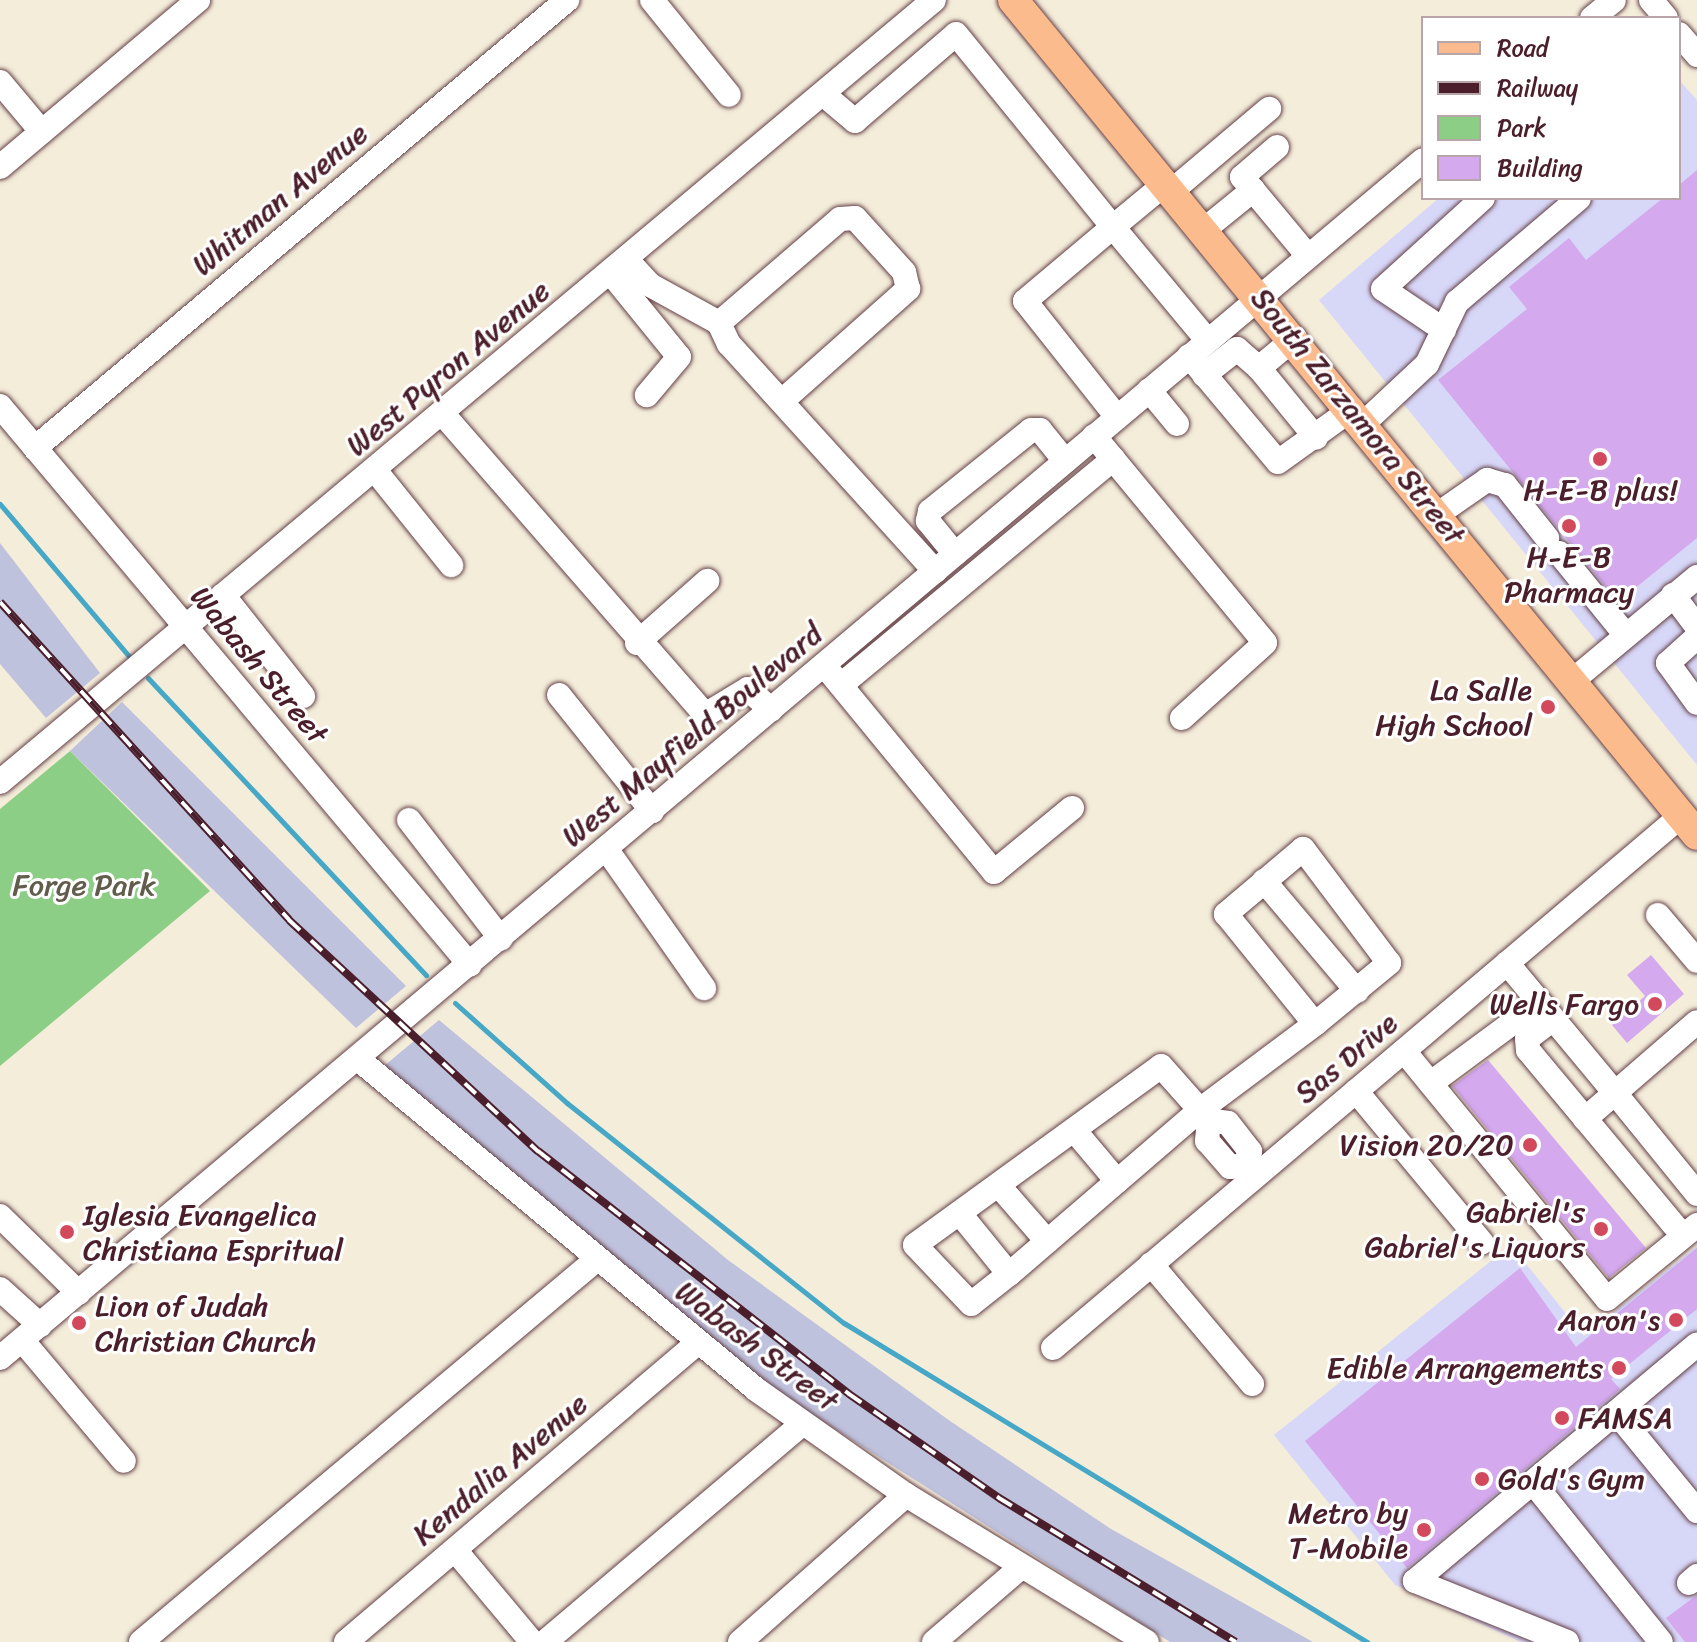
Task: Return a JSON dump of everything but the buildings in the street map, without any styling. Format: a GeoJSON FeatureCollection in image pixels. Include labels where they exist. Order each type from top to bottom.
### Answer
{"type":"FeatureCollection","features":[{"type":"Feature","properties":{"kind":"main road","name":"South Zarzamora Street"},"geometry":{"type":"LineString","coordinates":[[1013,0],[1261,296],[1689,826]]}},
{"type":"Feature","properties":{"kind":"street"},"geometry":{"type":"LineString","coordinates":[[0,167],[198,0]]}},
{"type":"Feature","properties":{"kind":"street","name":"Whitman Avenue"},"geometry":{"type":"LineString","coordinates":[[35,448],[567,0]]}},
{"type":"Feature","properties":{"kind":"street"},"geometry":{"type":"LineString","coordinates":[[652,0],[729,95]]}},
{"type":"Feature","properties":{"kind":"street","name":"West Pyron Avenue"},"geometry":{"type":"LineString","coordinates":[[0,782],[934,0]]}},
{"type":"Feature","properties":{"kind":"street"},"geometry":{"type":"LineString","coordinates":[[1594,16],[1614,0]]}},
{"type":"Feature","properties":{"kind":"street"},"geometry":{"type":"LineString","coordinates":[[1651,0],[1664,16]]}},
{"type":"Feature","properties":{"kind":"street"},"geometry":{"type":"LineString","coordinates":[[897,31],[924,61]]}},
{"type":"Feature","properties":{"kind":"street"},"geometry":{"type":"LineString","coordinates":[[823,94],[855,121],[956,34],[1113,227],[1200,357],[1278,462],[1358,416],[1427,364],[1457,302],[1577,200]]}},
{"type":"Feature","properties":{"kind":"street"},"geometry":{"type":"LineString","coordinates":[[1681,36],[1697,55]]}},
{"type":"Feature","properties":{"kind":"street"},"geometry":{"type":"LineString","coordinates":[[0,82],[42,132]]}},
{"type":"Feature","properties":{"kind":"street"},"geometry":{"type":"LineString","coordinates":[[1117,417],[1025,301],[1113,227],[1269,109]]}},
{"type":"Feature","properties":{"kind":"street"},"geometry":{"type":"LineString","coordinates":[[1277,147],[1242,177],[1308,256]]}},
{"type":"Feature","properties":{"kind":"street","name":"West Mayfield Boulevard"},"geometry":{"type":"LineString","coordinates":[[0,1358],[607,850],[1149,390],[1200,357],[1261,296],[1421,162]]}},
{"type":"Feature","properties":{"kind":"street"},"geometry":{"type":"LineString","coordinates":[[1205,229],[1253,190]]}},
{"type":"Feature","properties":{"kind":"street"},"geometry":{"type":"LineString","coordinates":[[1444,330],[1383,289],[1481,200]]}},
{"type":"Feature","properties":{"kind":"street"},"geometry":{"type":"LineString","coordinates":[[719,323],[840,219],[855,218],[904,272],[908,289],[782,401]]}},
{"type":"Feature","properties":{"kind":"street"},"geometry":{"type":"LineString","coordinates":[[618,266],[719,323],[729,344],[935,571]]}},
{"type":"Feature","properties":{"kind":"street"},"geometry":{"type":"LineString","coordinates":[[618,266],[679,357],[647,395]]}},
{"type":"Feature","properties":{"kind":"street"},"geometry":{"type":"LineString","coordinates":[[1259,368],[1295,338]]}},
{"type":"Feature","properties":{"kind":"street"},"geometry":{"type":"LineString","coordinates":[[1200,357],[1237,349],[1259,368],[1316,438]]}},
{"type":"Feature","properties":{"kind":"street"},"geometry":{"type":"LineString","coordinates":[[1149,390],[1177,424]]}},
{"type":"Feature","properties":{"kind":"street","name":"Wabash Street"},"geometry":{"type":"LineString","coordinates":[[0,406],[470,965]]}},
{"type":"Feature","properties":{"kind":"street"},"geometry":{"type":"LineString","coordinates":[[442,413],[637,643],[705,715],[748,689],[771,710]]}},
{"type":"Feature","properties":{"kind":"street"},"geometry":{"type":"LineString","coordinates":[[955,554],[928,521],[930,511],[1031,430],[1040,430],[1065,461]]}},
{"type":"Feature","properties":{"kind":"street"},"geometry":{"type":"LineString","coordinates":[[1094,436],[1265,643],[1182,718]]}},
{"type":"Feature","properties":{"kind":"street"},"geometry":{"type":"LineString","coordinates":[[841,685],[1113,459]]}},
{"type":"Feature","properties":{"kind":"street"},"geometry":{"type":"LineString","coordinates":[[375,470],[451,565]]}},
{"type":"Feature","properties":{"kind":"street"},"geometry":{"type":"LineString","coordinates":[[1438,514],[1487,480],[1505,485],[1624,633]]}},
{"type":"Feature","properties":{"kind":"street"},"geometry":{"type":"LineString","coordinates":[[1572,681],[1624,633],[1697,577]]}},
{"type":"Feature","properties":{"kind":"street"},"geometry":{"type":"LineString","coordinates":[[637,643],[707,581]]}},
{"type":"Feature","properties":{"kind":"street"},"geometry":{"type":"LineString","coordinates":[[223,595],[303,696]]}},
{"type":"Feature","properties":{"kind":"street"},"geometry":{"type":"LineString","coordinates":[[1673,595],[1697,627]]}},
{"type":"Feature","properties":{"kind":"street"},"geometry":{"type":"LineString","coordinates":[[1697,637],[1668,663],[1697,703]]}},
{"type":"Feature","properties":{"kind":"street"},"geometry":{"type":"LineString","coordinates":[[824,665],[994,872],[1072,808]]}},
{"type":"Feature","properties":{"kind":"street"},"geometry":{"type":"LineString","coordinates":[[559,695],[652,811]]}},
{"type":"Feature","properties":{"kind":"street"},"geometry":{"type":"LineString","coordinates":[[409,820],[501,939]]}},
{"type":"Feature","properties":{"kind":"street","name":"Sas Drive"},"geometry":{"type":"LineString","coordinates":[[1053,1348],[1151,1264],[1249,1172],[1356,1091],[1507,963],[1689,826]]}},
{"type":"Feature","properties":{"kind":"street"},"geometry":{"type":"LineString","coordinates":[[1249,1172],[1230,1167],[1207,1141],[1204,1115],[1161,1066],[1000,1187],[915,1245],[971,1304],[1117,1181],[1204,1115],[1357,991],[1389,963],[1303,849],[1226,914],[1315,1024]]}},
{"type":"Feature","properties":{"kind":"street"},"geometry":{"type":"LineString","coordinates":[[607,850],[704,988]]}},
{"type":"Feature","properties":{"kind":"street"},"geometry":{"type":"LineString","coordinates":[[1264,881],[1357,991]]}},
{"type":"Feature","properties":{"kind":"street"},"geometry":{"type":"LineString","coordinates":[[1658,915],[1697,961]]}},
{"type":"Feature","properties":{"kind":"street"},"geometry":{"type":"LineString","coordinates":[[1507,963],[1697,1194]]}},
{"type":"Feature","properties":{"kind":"street"},"geometry":{"type":"LineString","coordinates":[[1431,1083],[1546,1012]]}},
{"type":"Feature","properties":{"kind":"street"},"geometry":{"type":"LineString","coordinates":[[1404,1051],[1607,1299],[1690,1230],[1585,1119],[1528,1050],[1527,1039],[1546,1012]]}},
{"type":"Feature","properties":{"kind":"street"},"geometry":{"type":"LineString","coordinates":[[1585,1119],[1697,1022]]}},
{"type":"Feature","properties":{"kind":"street","name":"Wabash Street"},"geometry":{"type":"LineString","coordinates":[[358,1059],[696,1344],[906,1495],[1020,1568],[1147,1642]]}},
{"type":"Feature","properties":{"kind":"street"},"geometry":{"type":"LineString","coordinates":[[1356,1091],[1482,1243]]}},
{"type":"Feature","properties":{"kind":"street"},"geometry":{"type":"LineString","coordinates":[[1074,1130],[1117,1181]]}},
{"type":"Feature","properties":{"kind":"street"},"geometry":{"type":"LineString","coordinates":[[1000,1187],[1047,1241]]}},
{"type":"Feature","properties":{"kind":"street"},"geometry":{"type":"LineString","coordinates":[[961,1215],[1009,1274]]}},
{"type":"Feature","properties":{"kind":"street"},"geometry":{"type":"LineString","coordinates":[[0,1216],[79,1293]]}},
{"type":"Feature","properties":{"kind":"street"},"geometry":{"type":"LineString","coordinates":[[141,1642],[596,1260]]}},
{"type":"Feature","properties":{"kind":"street"},"geometry":{"type":"LineString","coordinates":[[1151,1264],[1252,1384]]}},
{"type":"Feature","properties":{"kind":"street"},"geometry":{"type":"LineString","coordinates":[[0,1289],[124,1461]]}},
{"type":"Feature","properties":{"kind":"street","name":"Kendalia Avenue"},"geometry":{"type":"LineString","coordinates":[[346,1642],[696,1344]]}},
{"type":"Feature","properties":{"kind":"street"},"geometry":{"type":"LineString","coordinates":[[1567,1642],[1415,1581],[1619,1416],[1696,1347]]}},
{"type":"Feature","properties":{"kind":"street"},"geometry":{"type":"LineString","coordinates":[[1619,1416],[1697,1511]]}},
{"type":"Feature","properties":{"kind":"street"},"geometry":{"type":"LineString","coordinates":[[545,1642],[803,1423]]}},
{"type":"Feature","properties":{"kind":"street"},"geometry":{"type":"LineString","coordinates":[[1535,1485],[1661,1642]]}},
{"type":"Feature","properties":{"kind":"street"},"geometry":{"type":"LineString","coordinates":[[740,1642],[906,1495]]}},
{"type":"Feature","properties":{"kind":"street"},"geometry":{"type":"LineString","coordinates":[[455,1550],[532,1642]]}},
{"type":"Feature","properties":{"kind":"street"},"geometry":{"type":"LineString","coordinates":[[934,1642],[1020,1568]]}},
{"type":"Feature","properties":{"kind":"shaded area"},"geometry":{"type":"Polygon","coordinates":[[[1681,82],[1697,100],[1697,765],[1319,300],[1437,200],[1681,200],[1681,82]]]}},
{"type":"Feature","properties":{"kind":"shaded area"},"geometry":{"type":"Polygon","coordinates":[[[0,543],[100,673],[46,718],[0,664],[0,543]]]}},
{"type":"Feature","properties":{"kind":"shaded area"},"geometry":{"type":"Polygon","coordinates":[[[122,702],[406,986],[356,1028],[70,751],[122,702]]]}},
{"type":"Feature","properties":{"kind":"shaded area"},"geometry":{"type":"Polygon","coordinates":[[[439,1020],[728,1260],[950,1421],[1111,1529],[1313,1642],[1170,1642],[772,1389],[384,1066],[439,1020]]]}},
{"type":"Feature","properties":{"kind":"shaded area"},"geometry":{"type":"Polygon","coordinates":[[[1511,1245],[1584,1336],[1697,1246],[1697,1642],[1521,1642],[1395,1585],[1274,1435],[1511,1245]]]}},
{"type":"Feature","properties":{"kind":"green space","name":"Forge Park"},"geometry":{"type":"Polygon","coordinates":[[[70,751],[210,891],[0,1066],[0,809],[70,751]]]}},
{"type":"Feature","properties":{"kind":"waterway"},"geometry":{"type":"LineString","coordinates":[[0,504],[129,656]]}},
{"type":"Feature","properties":{"kind":"waterway"},"geometry":{"type":"LineString","coordinates":[[148,678],[426,975]]}},
{"type":"Feature","properties":{"kind":"waterway"},"geometry":{"type":"LineString","coordinates":[[455,1003],[567,1103],[844,1323],[1367,1642]]}},
{"type":"Feature","properties":{"kind":"railway"},"geometry":{"type":"LineString","coordinates":[[0,602],[289,920],[538,1151],[849,1394],[999,1498],[1236,1642]]}},
{"type":"Feature","properties":{"kind":"place","name":"H-E-B plus!"},"geometry":{"type":"Point","coordinates":[1600,459]}},
{"type":"Feature","properties":{"kind":"place","name":"H-E-B Pharmacy"},"geometry":{"type":"Point","coordinates":[1569,526]}},
{"type":"Feature","properties":{"kind":"place","name":"La Salle High School"},"geometry":{"type":"Point","coordinates":[1548,707]}},
{"type":"Feature","properties":{"kind":"place","name":"Wells Fargo"},"geometry":{"type":"Point","coordinates":[1655,1004]}},
{"type":"Feature","properties":{"kind":"place","name":"Vision 20/20"},"geometry":{"type":"Point","coordinates":[1530,1145]}},
{"type":"Feature","properties":{"kind":"place","name":"Gabriel's Gabriel's Liquors"},"geometry":{"type":"Point","coordinates":[1601,1229]}},
{"type":"Feature","properties":{"kind":"place","name":"Iglesia Evangelica Christiana Espritual"},"geometry":{"type":"Point","coordinates":[67,1232]}},
{"type":"Feature","properties":{"kind":"place","name":"Aaron's"},"geometry":{"type":"Point","coordinates":[1676,1320]}},
{"type":"Feature","properties":{"kind":"place","name":"Lion of Judah Christian Church"},"geometry":{"type":"Point","coordinates":[79,1323]}},
{"type":"Feature","properties":{"kind":"place","name":"Edible Arrangements"},"geometry":{"type":"Point","coordinates":[1619,1368]}},
{"type":"Feature","properties":{"kind":"place","name":"FAMSA"},"geometry":{"type":"Point","coordinates":[1562,1418]}},
{"type":"Feature","properties":{"kind":"place","name":"Gold's Gym"},"geometry":{"type":"Point","coordinates":[1482,1479]}},
{"type":"Feature","properties":{"kind":"place","name":"Metro by T-Mobile"},"geometry":{"type":"Point","coordinates":[1424,1530]}}]}
